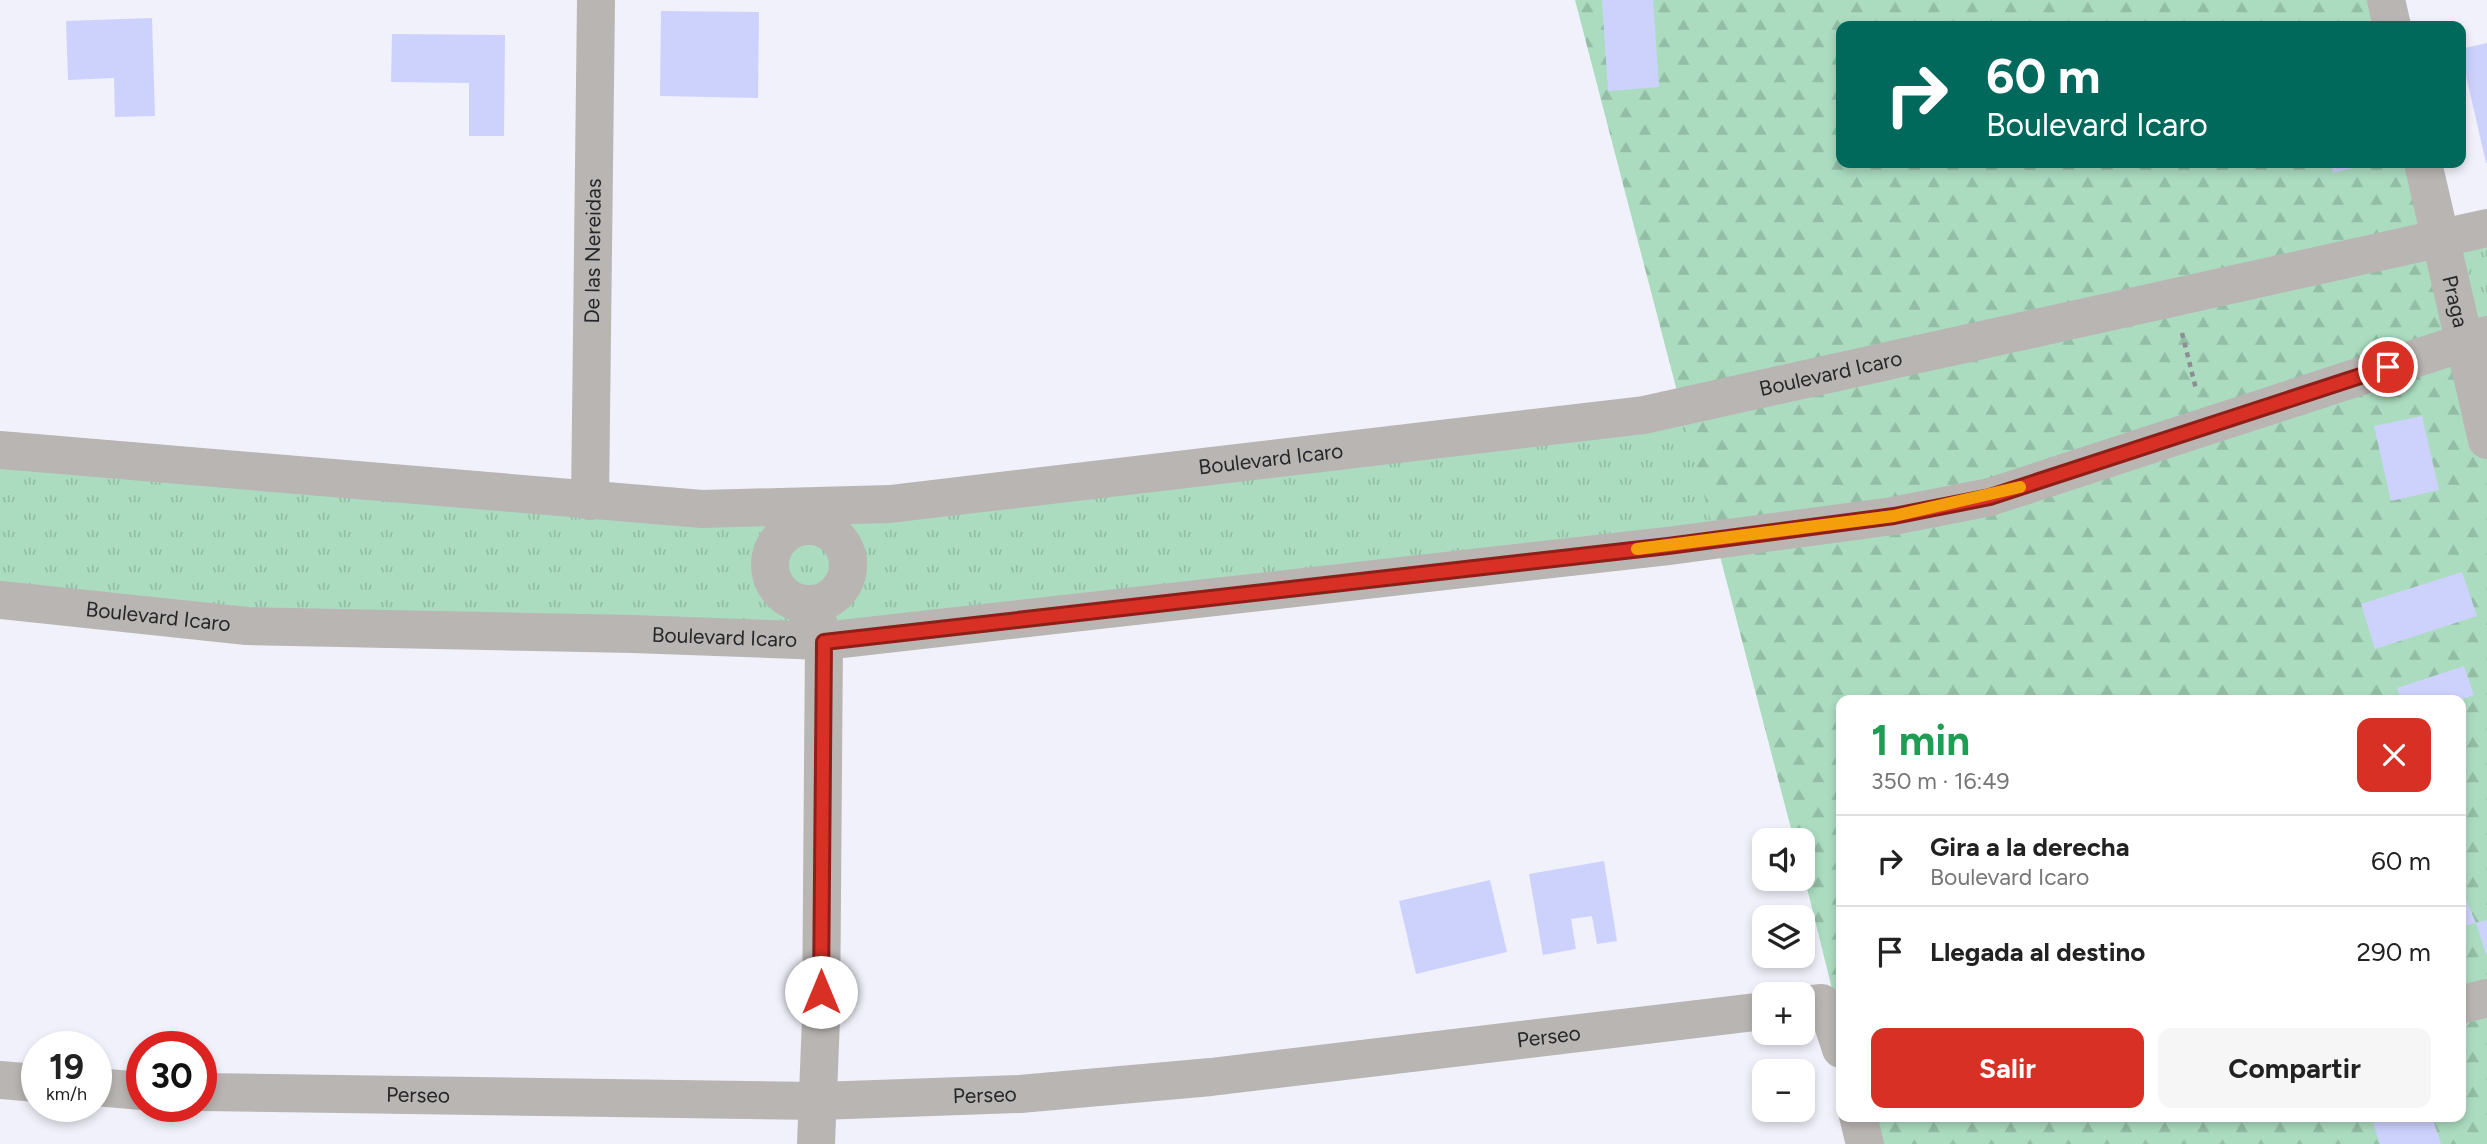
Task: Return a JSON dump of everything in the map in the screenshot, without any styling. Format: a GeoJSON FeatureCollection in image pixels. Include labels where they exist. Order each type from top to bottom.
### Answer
{"type":"FeatureCollection","features":[{"type":"Feature","properties":{"kind":"street","name":"De las Nereidas"},"geometry":{"type":"LineString","coordinates":[[590,501],[596,0]]}},
{"type":"Feature","properties":{"kind":"street"},"geometry":{"type":"LineString","coordinates":[[2386,0],[2391,21]]}},
{"type":"Feature","properties":{"kind":"street","name":"Praga"},"geometry":{"type":"LineString","coordinates":[[2424,168],[2440,238],[2477,338],[2487,440]]}},
{"type":"Feature","properties":{"kind":"street","name":"Boulevard Icaro"},"geometry":{"type":"LineString","coordinates":[[0,450],[702,509],[890,503],[1644,415],[2487,228]]}},
{"type":"Feature","properties":{"kind":"street","name":"Boulevard Icaro"},"geometry":{"type":"LineString","coordinates":[[0,600],[247,626],[633,634],[824,642],[1668,546],[1894,516],[1990,497],[2477,338]]}},
{"type":"Feature","properties":{"kind":"street"},"geometry":{"type":"LineString","coordinates":[[834,535],[890,503]]}},
{"type":"Feature","properties":{"kind":"street"},"geometry":{"type":"LineString","coordinates":[[702,509],[772,553]]}},
{"type":"Feature","properties":{"kind":"street"},"geometry":{"type":"LineString","coordinates":[[811,526],[834,535],[847,558],[844,583],[835,593],[812,604],[799,603],[778,589],[772,578],[772,553],[786,533],[811,526]]}},
{"type":"Feature","properties":{"kind":"street"},"geometry":{"type":"LineString","coordinates":[[812,604],[824,642],[817,1144]]}},
{"type":"Feature","properties":{"kind":"street"},"geometry":{"type":"LineString","coordinates":[[2466,1003],[2487,998]]}},
{"type":"Feature","properties":{"kind":"street","name":"Perseo"},"geometry":{"type":"LineString","coordinates":[[217,1092],[819,1101],[1020,1094],[1211,1077],[1752,1012]]}},
{"type":"Feature","properties":{"kind":"street"},"geometry":{"type":"LineString","coordinates":[[0,1080],[21,1082]]}},
{"type":"Feature","properties":{"kind":"street"},"geometry":{"type":"LineString","coordinates":[[1860,1122],[1865,1144]]}},
{"type":"Feature","properties":{"kind":"path"},"geometry":{"type":"LineString","coordinates":[[2173,297],[2206,428]]}},
{"type":"Feature","properties":{"kind":"green space"},"geometry":{"type":"Polygon","coordinates":[[[1575,0],[2386,0],[2391,21],[1836,21],[1836,168],[2424,168],[2487,440],[2487,1144],[1869,1144],[1864,1122],[2466,1122],[2466,695],[1836,695],[1836,1005],[1815,920],[1815,905],[1811,905],[1808,891],[1815,891],[1815,828],[1791,828],[1575,0]]]}},
{"type":"Feature","properties":{"kind":"green space"},"geometry":{"type":"Polygon","coordinates":[[[2487,228],[2487,342],[1990,497],[824,641],[0,600],[0,450],[890,504],[1644,415],[2487,228]]]}},
{"type":"Feature","properties":{"kind":"building"},"geometry":{"type":"Polygon","coordinates":[[[1602,0],[1653,0],[1659,87],[1608,91],[1602,0]]]}},
{"type":"Feature","properties":{"kind":"building"},"geometry":{"type":"Polygon","coordinates":[[[661,11],[759,12],[758,98],[660,96],[661,11]]]}},
{"type":"Feature","properties":{"kind":"building"},"geometry":{"type":"Polygon","coordinates":[[[152,18],[155,116],[115,117],[114,78],[68,80],[66,21],[152,18]]]}},
{"type":"Feature","properties":{"kind":"building"},"geometry":{"type":"Polygon","coordinates":[[[392,34],[505,35],[504,136],[469,136],[469,83],[391,82],[392,34]]]}},
{"type":"Feature","properties":{"kind":"building"},"geometry":{"type":"Polygon","coordinates":[[[2487,43],[2487,163],[2466,75],[2466,48],[2487,43]]]}},
{"type":"Feature","properties":{"kind":"building"},"geometry":{"type":"Polygon","coordinates":[[[2332,168],[2354,168],[2333,173],[2332,168]]]}},
{"type":"Feature","properties":{"kind":"building"},"geometry":{"type":"Polygon","coordinates":[[[2422,416],[2439,490],[2391,501],[2374,426],[2422,416]]]}},
{"type":"Feature","properties":{"kind":"building"},"geometry":{"type":"Polygon","coordinates":[[[2462,572],[2477,616],[2375,649],[2361,604],[2462,572]]]}},
{"type":"Feature","properties":{"kind":"building"},"geometry":{"type":"Polygon","coordinates":[[[2464,666],[2474,695],[2466,698],[2466,695],[2399,695],[2397,688],[2464,666]]]}},
{"type":"Feature","properties":{"kind":"building"},"geometry":{"type":"Polygon","coordinates":[[[1604,861],[1617,941],[1597,944],[1592,916],[1571,919],[1576,949],[1543,955],[1529,874],[1604,861]]]}},
{"type":"Feature","properties":{"kind":"building"},"geometry":{"type":"Polygon","coordinates":[[[1490,880],[1507,952],[1416,974],[1399,901],[1490,880]]]}},
{"type":"Feature","properties":{"kind":"building"},"geometry":{"type":"Polygon","coordinates":[[[2466,900],[2476,923],[2466,926],[2466,900]]]}},
{"type":"Feature","properties":{"kind":"building"},"geometry":{"type":"Polygon","coordinates":[[[2487,920],[2487,954],[2486,954],[2476,923],[2487,920]]]}},
{"type":"Feature","properties":{"kind":"building"},"geometry":{"type":"Polygon","coordinates":[[[2434,1122],[2441,1144],[2380,1144],[2373,1123],[2434,1122]]]}},
{"type":"Feature","properties":{"kind":"slow traffic"},"geometry":{"type":"LineString","coordinates":[[1637,549],[1894,516],[1990,497],[2020,487]]}},
{"type":"Feature","properties":{"kind":"route"},"geometry":{"type":"LineString","coordinates":[[821,992],[824,642],[1668,546],[1894,516],[1990,497],[2101,463],[2388,367]]}}]}
